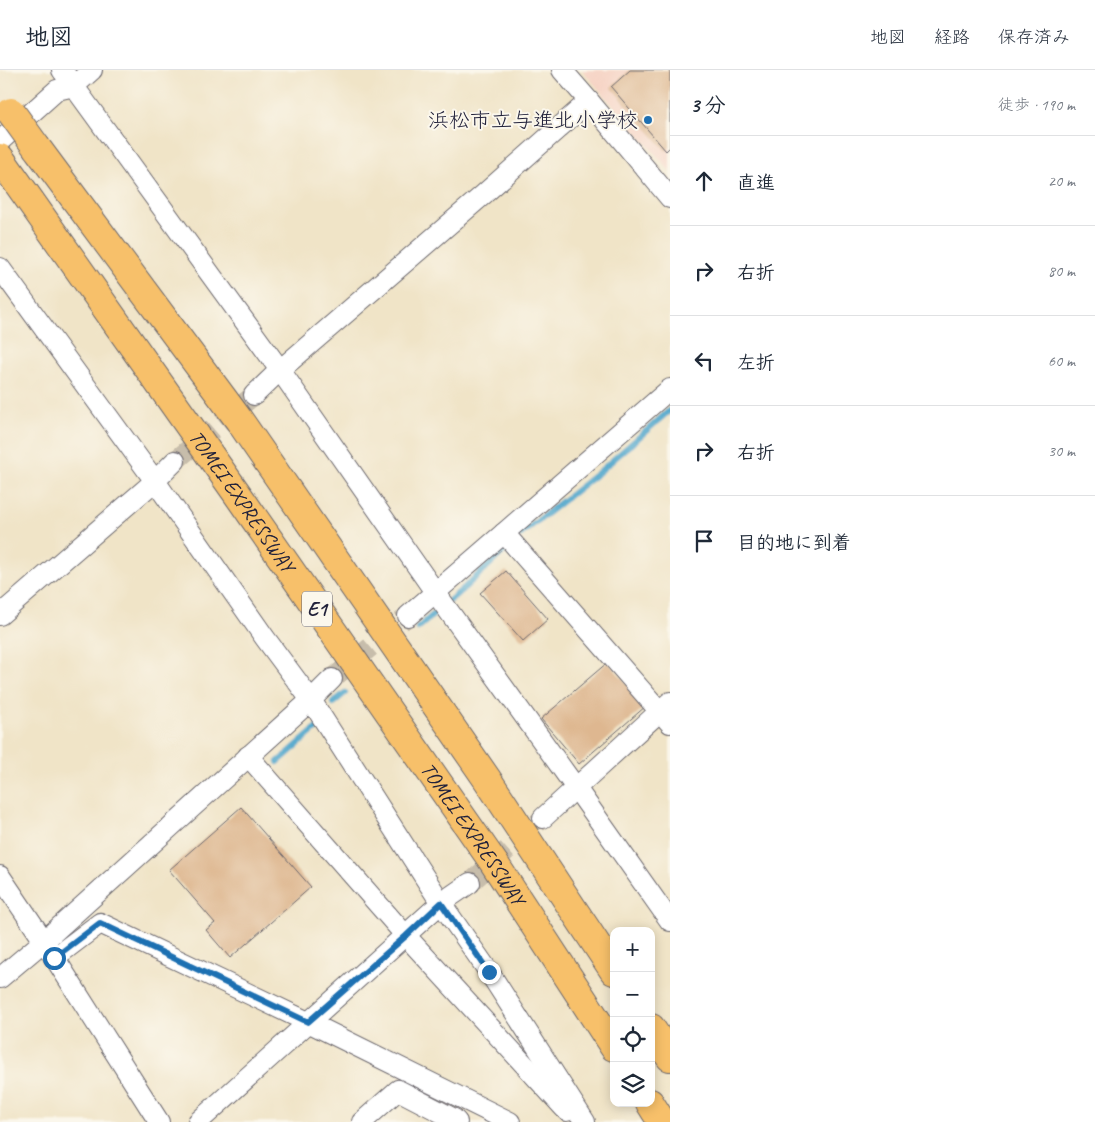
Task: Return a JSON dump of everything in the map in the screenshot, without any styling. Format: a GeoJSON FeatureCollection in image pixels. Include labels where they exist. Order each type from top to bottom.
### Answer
{"type":"FeatureCollection","features":[{"type":"Feature","properties":{"kind":"highway","name":"TOMEI EXPRESSWAY"},"geometry":{"type":"LineString","coordinates":[[5,104],[244,428],[487,779],[610,965]]}},
{"type":"Feature","properties":{"kind":"highway","name":"TOMEI EXPRESSWAY"},"geometry":{"type":"LineString","coordinates":[[6,166],[494,863],[610,1041]]}},
{"type":"Feature","properties":{"kind":"highway"},"geometry":{"type":"LineString","coordinates":[[655,1034],[670,1057]]}},
{"type":"Feature","properties":{"kind":"highway"},"geometry":{"type":"LineString","coordinates":[[653,1107],[662,1122]]}},
{"type":"Feature","properties":{"kind":"street"},"geometry":{"type":"LineString","coordinates":[[62,70],[280,370],[435,592],[670,921]]}},
{"type":"Feature","properties":{"kind":"street"},"geometry":{"type":"LineString","coordinates":[[0,142],[57,90],[74,86],[92,70]]}},
{"type":"Feature","properties":{"kind":"street"},"geometry":{"type":"LineString","coordinates":[[562,70],[670,198]]}},
{"type":"Feature","properties":{"kind":"street"},"geometry":{"type":"LineString","coordinates":[[254,395],[280,370],[589,101]]}},
{"type":"Feature","properties":{"kind":"street"},"geometry":{"type":"LineString","coordinates":[[0,268],[311,700],[441,903],[489,972],[585,1122]]}},
{"type":"Feature","properties":{"kind":"street"},"geometry":{"type":"LineString","coordinates":[[408,616],[670,389]]}},
{"type":"Feature","properties":{"kind":"street"},"geometry":{"type":"LineString","coordinates":[[0,615],[175,462]]}},
{"type":"Feature","properties":{"kind":"street"},"geometry":{"type":"LineString","coordinates":[[504,532],[666,712],[543,818]]}},
{"type":"Feature","properties":{"kind":"street"},"geometry":{"type":"LineString","coordinates":[[49,949],[248,756],[332,679]]}},
{"type":"Feature","properties":{"kind":"street"},"geometry":{"type":"LineString","coordinates":[[248,756],[406,936],[577,1122]]}},
{"type":"Feature","properties":{"kind":"street"},"geometry":{"type":"LineString","coordinates":[[0,876],[49,949],[159,1122]]}},
{"type":"Feature","properties":{"kind":"street"},"geometry":{"type":"LineString","coordinates":[[198,1122],[441,903],[470,883]]}},
{"type":"Feature","properties":{"kind":"street"},"geometry":{"type":"LineString","coordinates":[[0,978],[49,949],[100,923],[308,1022],[510,1122]]}},
{"type":"Feature","properties":{"kind":"street"},"geometry":{"type":"LineString","coordinates":[[362,1122],[398,1090],[454,1118],[457,1122]]}},
{"type":"Feature","properties":{"kind":"shaded area","name":"浜松市立与進北小学校"},"geometry":{"type":"Polygon","coordinates":[[[582,70],[670,70],[670,171],[582,70]]]}},
{"type":"Feature","properties":{"kind":"building","name":"浜松市立与進北小学校"},"geometry":{"type":"Polygon","coordinates":[[[630,70],[670,70],[670,147],[666,151],[611,87],[630,70]]]}},
{"type":"Feature","properties":{"kind":"building"},"geometry":{"type":"Polygon","coordinates":[[[506,571],[548,619],[523,641],[480,593],[506,571]]]}},
{"type":"Feature","properties":{"kind":"building"},"geometry":{"type":"Polygon","coordinates":[[[608,662],[646,706],[579,764],[541,719],[608,662]]]}},
{"type":"Feature","properties":{"kind":"building"},"geometry":{"type":"Polygon","coordinates":[[[241,807],[311,887],[230,958],[206,930],[215,923],[169,870],[241,807]]]}},
{"type":"Feature","properties":{"kind":"waterway"},"geometry":{"type":"LineString","coordinates":[[520,535],[598,473],[670,410]]}},
{"type":"Feature","properties":{"kind":"waterway"},"geometry":{"type":"LineString","coordinates":[[418,628],[504,551]]}},
{"type":"Feature","properties":{"kind":"waterway"},"geometry":{"type":"LineString","coordinates":[[333,703],[345,693]]}},
{"type":"Feature","properties":{"kind":"waterway"},"geometry":{"type":"LineString","coordinates":[[278,762],[319,726]]}},
{"type":"Feature","properties":{"kind":"tunnel"},"geometry":{"type":"LineString","coordinates":[[175,461],[254,395]]}},
{"type":"Feature","properties":{"kind":"tunnel"},"geometry":{"type":"LineString","coordinates":[[332,679],[408,616]]}},
{"type":"Feature","properties":{"kind":"tunnel"},"geometry":{"type":"LineString","coordinates":[[470,883],[543,818]]}},
{"type":"Feature","properties":{"kind":"place","name":"浜松市立与進北小学校"},"geometry":{"type":"Point","coordinates":[648,120]}},
{"type":"Feature","properties":{"kind":"route"},"geometry":{"type":"LineString","coordinates":[[54,958],[100,923],[308,1022],[441,903],[489,972]]}}]}
